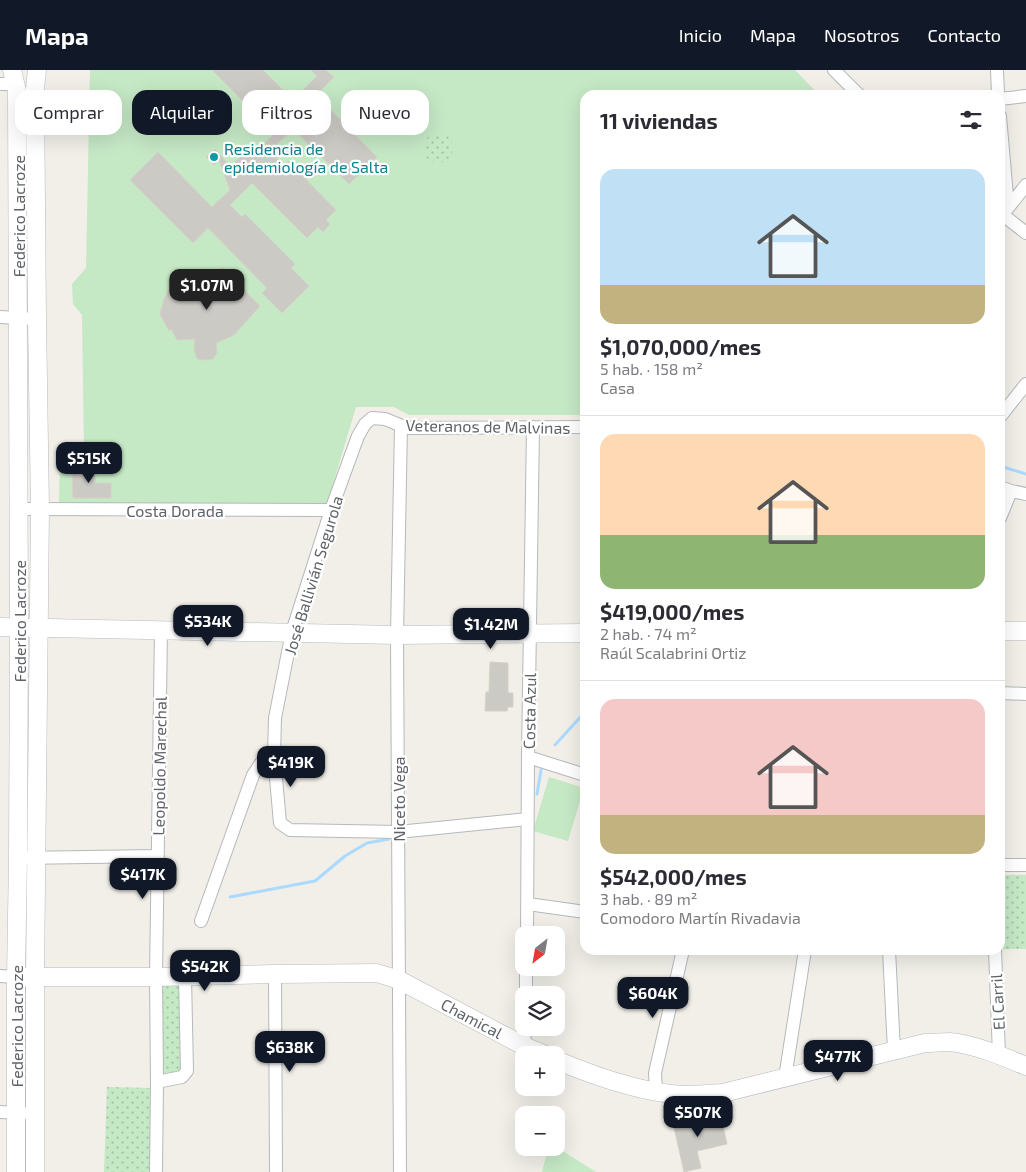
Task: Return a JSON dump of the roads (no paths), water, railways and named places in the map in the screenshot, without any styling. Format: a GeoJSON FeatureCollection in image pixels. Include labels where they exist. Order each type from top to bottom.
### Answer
{"type":"FeatureCollection","features":[{"type":"Feature","properties":{"kind":"main road","name":"Federico Lacroze"},"geometry":{"type":"LineString","coordinates":[[35,1172],[40,509],[35,88],[37,70]]}},
{"type":"Feature","properties":{"kind":"main road","name":"Federico Lacroze"},"geometry":{"type":"LineString","coordinates":[[9,79],[18,91],[9,317],[19,509],[20,627],[18,858],[8,976],[8,1112],[16,1172]]}},
{"type":"Feature","properties":{"kind":"main road"},"geometry":{"type":"LineString","coordinates":[[0,627],[397,635],[580,633]]}},
{"type":"Feature","properties":{"kind":"main road"},"geometry":{"type":"LineString","coordinates":[[1005,631],[1026,631]]}},
{"type":"Feature","properties":{"kind":"main road","name":"Chamical"},"geometry":{"type":"LineString","coordinates":[[8,976],[156,977],[377,973],[399,980],[524,1046]]}},
{"type":"Feature","properties":{"kind":"main road"},"geometry":{"type":"LineString","coordinates":[[565,1063],[625,1085],[683,1095],[716,1093],[926,1043],[947,1042],[964,1044],[1026,1066]]}},
{"type":"Feature","properties":{"kind":"street"},"geometry":{"type":"LineString","coordinates":[[834,70],[854,90]]}},
{"type":"Feature","properties":{"kind":"street"},"geometry":{"type":"LineString","coordinates":[[997,70],[998,90]]}},
{"type":"Feature","properties":{"kind":"street"},"geometry":{"type":"LineString","coordinates":[[1005,98],[1026,96]]}},
{"type":"Feature","properties":{"kind":"street"},"geometry":{"type":"LineString","coordinates":[[1005,211],[1026,185]]}},
{"type":"Feature","properties":{"kind":"street"},"geometry":{"type":"LineString","coordinates":[[1005,216],[1026,233]]}},
{"type":"Feature","properties":{"kind":"street"},"geometry":{"type":"LineString","coordinates":[[9,317],[37,318]]}},
{"type":"Feature","properties":{"kind":"street"},"geometry":{"type":"LineString","coordinates":[[1005,411],[1026,384]]}},
{"type":"Feature","properties":{"kind":"street","name":"Veteranos de Malvinas"},"geometry":{"type":"LineString","coordinates":[[365,424],[372,418],[385,419],[407,428],[580,427]]}},
{"type":"Feature","properties":{"kind":"street","name":"José Ballivián Segurola"},"geometry":{"type":"LineString","coordinates":[[365,424],[358,436],[331,510],[292,632],[275,718],[274,756],[280,823],[290,830],[398,832]]}},
{"type":"Feature","properties":{"kind":"street","name":"Niceto Vega"},"geometry":{"type":"LineString","coordinates":[[400,1172],[397,635],[401,426]]}},
{"type":"Feature","properties":{"kind":"street","name":"Costa Azul"},"geometry":{"type":"LineString","coordinates":[[527,926],[527,819],[533,427]]}},
{"type":"Feature","properties":{"kind":"street"},"geometry":{"type":"LineString","coordinates":[[1006,489],[1026,494]]}},
{"type":"Feature","properties":{"kind":"street","name":"Costa Dorada"},"geometry":{"type":"LineString","coordinates":[[19,509],[331,510]]}},
{"type":"Feature","properties":{"kind":"street","name":"Leopoldo Marechal"},"geometry":{"type":"LineString","coordinates":[[156,1172],[160,629]]}},
{"type":"Feature","properties":{"kind":"street"},"geometry":{"type":"LineString","coordinates":[[1005,693],[1026,694]]}},
{"type":"Feature","properties":{"kind":"street"},"geometry":{"type":"LineString","coordinates":[[201,921],[253,775],[261,764],[274,756]]}},
{"type":"Feature","properties":{"kind":"street"},"geometry":{"type":"LineString","coordinates":[[528,757],[580,773]]}},
{"type":"Feature","properties":{"kind":"street"},"geometry":{"type":"LineString","coordinates":[[398,832],[527,819]]}},
{"type":"Feature","properties":{"kind":"street"},"geometry":{"type":"LineString","coordinates":[[18,858],[157,856]]}},
{"type":"Feature","properties":{"kind":"street"},"geometry":{"type":"LineString","coordinates":[[1005,865],[1026,865]]}},
{"type":"Feature","properties":{"kind":"street"},"geometry":{"type":"LineString","coordinates":[[528,904],[580,911]]}},
{"type":"Feature","properties":{"kind":"street"},"geometry":{"type":"LineString","coordinates":[[656,1091],[656,1073],[682,955]]}},
{"type":"Feature","properties":{"kind":"street"},"geometry":{"type":"LineString","coordinates":[[785,1078],[804,955]]}},
{"type":"Feature","properties":{"kind":"street"},"geometry":{"type":"LineString","coordinates":[[889,955],[894,1051]]}},
{"type":"Feature","properties":{"kind":"street","name":"El Carril"},"geometry":{"type":"LineString","coordinates":[[995,955],[999,1055]]}},
{"type":"Feature","properties":{"kind":"street"},"geometry":{"type":"LineString","coordinates":[[275,974],[276,1172]]}},
{"type":"Feature","properties":{"kind":"street"},"geometry":{"type":"LineString","coordinates":[[157,1082],[182,1077],[187,1071],[185,976]]}},
{"type":"Feature","properties":{"kind":"street"},"geometry":{"type":"LineString","coordinates":[[524,1046],[525,1036]]}},
{"type":"Feature","properties":{"kind":"street"},"geometry":{"type":"LineString","coordinates":[[8,1112],[34,1113]]}},
{"type":"Feature","properties":{"kind":"waterway"},"geometry":{"type":"LineString","coordinates":[[1005,468],[1026,474]]}},
{"type":"Feature","properties":{"kind":"waterway"},"geometry":{"type":"LineString","coordinates":[[555,745],[580,718]]}},
{"type":"Feature","properties":{"kind":"waterway"},"geometry":{"type":"LineString","coordinates":[[537,794],[541,770]]}},
{"type":"Feature","properties":{"kind":"waterway"},"geometry":{"type":"LineString","coordinates":[[230,897],[315,881],[345,856],[367,843],[389,839]]}},
{"type":"Feature","properties":{"kind":"place","name":"Residencia de epidemiología de Salta"},"geometry":{"type":"Point","coordinates":[214,157]}}]}
